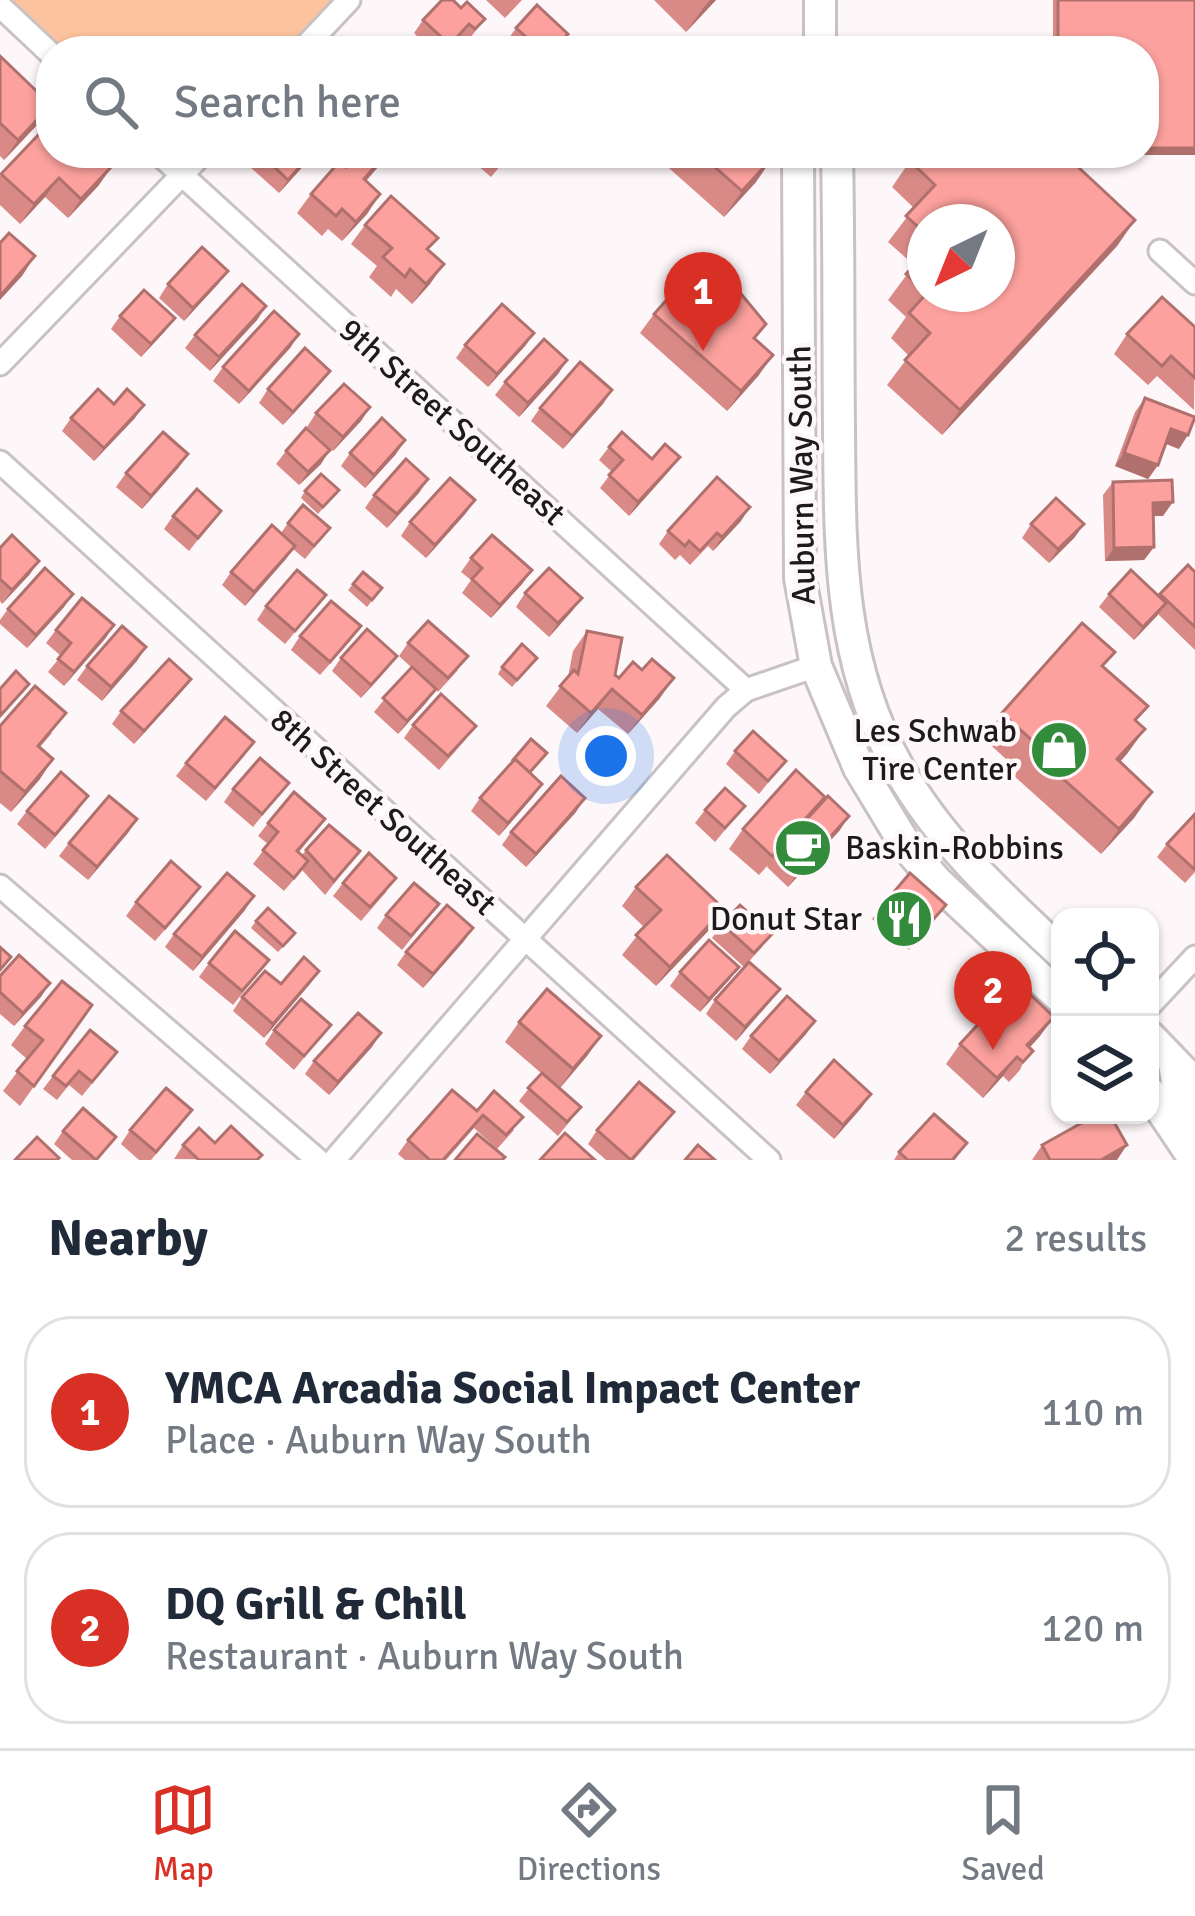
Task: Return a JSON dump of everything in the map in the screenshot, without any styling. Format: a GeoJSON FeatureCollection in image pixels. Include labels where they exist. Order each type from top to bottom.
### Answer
{"type":"FeatureCollection","features":[{"type":"Feature","properties":{"kind":"main road"},"geometry":{"type":"LineString","coordinates":[[820,0],[820,36]]}},
{"type":"Feature","properties":{"kind":"main road","name":"Auburn Way South"},"geometry":{"type":"LineString","coordinates":[[798,168],[800,578],[817,666],[859,768],[905,844],[936,881],[1051,989]]}},
{"type":"Feature","properties":{"kind":"main road","name":"Auburn Way South"},"geometry":{"type":"LineString","coordinates":[[837,168],[840,511],[843,602],[852,654],[887,746],[915,795],[956,851],[1051,943]]}},
{"type":"Feature","properties":{"kind":"main road"},"geometry":{"type":"LineString","coordinates":[[817,666],[852,654]]}},
{"type":"Feature","properties":{"kind":"main road"},"geometry":{"type":"LineString","coordinates":[[1159,1045],[1195,1084]]}},
{"type":"Feature","properties":{"kind":"main road"},"geometry":{"type":"LineString","coordinates":[[1173,1060],[1179,1093],[1195,1118]]}},
{"type":"Feature","properties":{"kind":"main road"},"geometry":{"type":"LineString","coordinates":[[1159,1106],[1195,1160]]}},
{"type":"Feature","properties":{"kind":"street"},"geometry":{"type":"LineString","coordinates":[[315,36],[349,0]]}},
{"type":"Feature","properties":{"kind":"street"},"geometry":{"type":"LineString","coordinates":[[0,6],[36,40]]}},
{"type":"Feature","properties":{"kind":"street","name":"9th Street Southeast"},"geometry":{"type":"LineString","coordinates":[[174,168],[746,690]]}},
{"type":"Feature","properties":{"kind":"street"},"geometry":{"type":"LineString","coordinates":[[0,364],[188,168]]}},
{"type":"Feature","properties":{"kind":"street"},"geometry":{"type":"LineString","coordinates":[[1160,250],[1195,284]]}},
{"type":"Feature","properties":{"kind":"street","name":"8th Street Southeast"},"geometry":{"type":"LineString","coordinates":[[0,461],[769,1160]]}},
{"type":"Feature","properties":{"kind":"street"},"geometry":{"type":"LineString","coordinates":[[334,1160],[746,690],[817,666]]}},
{"type":"Feature","properties":{"kind":"street"},"geometry":{"type":"LineString","coordinates":[[0,886],[318,1160]]}},
{"type":"Feature","properties":{"kind":"street"},"geometry":{"type":"LineString","coordinates":[[1159,995],[1195,957]]}},
{"type":"Feature","properties":{"kind":"shaded area"},"geometry":{"type":"Polygon","coordinates":[[[0,0],[349,0],[314,36],[36,36],[0,0]]]}},
{"type":"Feature","properties":{"kind":"building"},"geometry":{"type":"Polygon","coordinates":[[[442,0],[453,0],[461,8],[467,2],[485,19],[475,29],[469,24],[458,36],[440,36],[423,20],[442,0]]]}},
{"type":"Feature","properties":{"kind":"building"},"geometry":{"type":"Polygon","coordinates":[[[1058,0],[1195,0],[1195,148],[1159,148],[1159,36],[1058,36],[1058,0]]]}},
{"type":"Feature","properties":{"kind":"building"},"geometry":{"type":"Polygon","coordinates":[[[537,5],[568,34],[525,36],[516,28],[537,5]]]}},
{"type":"Feature","properties":{"kind":"building"},"geometry":{"type":"Polygon","coordinates":[[[0,56],[36,91],[36,121],[18,140],[0,123],[0,56]]]}},
{"type":"Feature","properties":{"kind":"building"},"geometry":{"type":"Polygon","coordinates":[[[36,137],[36,168],[110,168],[81,199],[59,178],[34,204],[1,174],[36,137]]]}},
{"type":"Feature","properties":{"kind":"building"},"geometry":{"type":"Polygon","coordinates":[[[276,168],[299,168],[288,180],[276,168]]]}},
{"type":"Feature","properties":{"kind":"building"},"geometry":{"type":"Polygon","coordinates":[[[334,168],[374,168],[364,179],[380,194],[356,222],[342,209],[336,216],[311,194],[334,168]]]}},
{"type":"Feature","properties":{"kind":"building"},"geometry":{"type":"Polygon","coordinates":[[[716,168],[763,168],[742,191],[716,168]]]}},
{"type":"Feature","properties":{"kind":"building"},"geometry":{"type":"Polygon","coordinates":[[[917,168],[1079,168],[1135,220],[960,410],[905,360],[930,333],[909,313],[1015,312],[1015,204],[917,204],[935,185],[917,168]]]}},
{"type":"Feature","properties":{"kind":"building"},"geometry":{"type":"Polygon","coordinates":[[[391,196],[438,238],[427,249],[444,264],[426,284],[410,269],[405,277],[383,257],[392,248],[365,225],[391,196]]]}},
{"type":"Feature","properties":{"kind":"building"},"geometry":{"type":"Polygon","coordinates":[[[9,233],[35,256],[0,296],[0,243],[9,233]]]}},
{"type":"Feature","properties":{"kind":"building"},"geometry":{"type":"Polygon","coordinates":[[[202,247],[228,271],[193,308],[168,284],[202,247]]]}},
{"type":"Feature","properties":{"kind":"building"},"geometry":{"type":"Polygon","coordinates":[[[687,277],[707,294],[717,283],[731,295],[737,289],[766,324],[754,338],[773,355],[741,391],[654,314],[687,277]]]}},
{"type":"Feature","properties":{"kind":"building"},"geometry":{"type":"Polygon","coordinates":[[[242,284],[266,306],[219,357],[195,335],[242,284]]]}},
{"type":"Feature","properties":{"kind":"building"},"geometry":{"type":"Polygon","coordinates":[[[144,290],[175,318],[151,344],[120,316],[144,290]]]}},
{"type":"Feature","properties":{"kind":"building"},"geometry":{"type":"Polygon","coordinates":[[[1162,297],[1195,327],[1195,378],[1171,356],[1162,366],[1127,334],[1162,297]]]}},
{"type":"Feature","properties":{"kind":"building"},"geometry":{"type":"Polygon","coordinates":[[[502,304],[534,333],[497,374],[465,345],[502,304]]]}},
{"type":"Feature","properties":{"kind":"building"},"geometry":{"type":"Polygon","coordinates":[[[274,311],[299,334],[249,391],[223,367],[274,311]]]}},
{"type":"Feature","properties":{"kind":"building"},"geometry":{"type":"Polygon","coordinates":[[[544,339],[567,360],[528,403],[505,382],[544,339]]]}},
{"type":"Feature","properties":{"kind":"building"},"geometry":{"type":"Polygon","coordinates":[[[305,348],[330,371],[293,412],[268,389],[305,348]]]}},
{"type":"Feature","properties":{"kind":"building"},"geometry":{"type":"Polygon","coordinates":[[[580,362],[612,390],[572,436],[540,408],[580,362]]]}},
{"type":"Feature","properties":{"kind":"building"},"geometry":{"type":"Polygon","coordinates":[[[344,384],[370,407],[343,437],[316,413],[344,384]]]}},
{"type":"Feature","properties":{"kind":"building"},"geometry":{"type":"Polygon","coordinates":[[[98,389],[114,404],[127,389],[144,405],[104,448],[71,418],[98,389]]]}},
{"type":"Feature","properties":{"kind":"building"},"geometry":{"type":"Polygon","coordinates":[[[1145,398],[1195,417],[1188,435],[1171,429],[1158,465],[1124,453],[1145,398]]]}},
{"type":"Feature","properties":{"kind":"building"},"geometry":{"type":"Polygon","coordinates":[[[382,418],[405,440],[374,475],[350,453],[382,418]]]}},
{"type":"Feature","properties":{"kind":"building"},"geometry":{"type":"Polygon","coordinates":[[[306,428],[330,450],[308,472],[286,451],[306,428]]]}},
{"type":"Feature","properties":{"kind":"building"},"geometry":{"type":"Polygon","coordinates":[[[163,432],[188,454],[151,496],[126,473],[163,432]]]}},
{"type":"Feature","properties":{"kind":"building"},"geometry":{"type":"Polygon","coordinates":[[[622,432],[652,459],[665,444],[680,457],[638,502],[609,475],[623,460],[609,447],[622,432]]]}},
{"type":"Feature","properties":{"kind":"building"},"geometry":{"type":"Polygon","coordinates":[[[406,459],[428,479],[397,514],[374,495],[406,459]]]}},
{"type":"Feature","properties":{"kind":"building"},"geometry":{"type":"Polygon","coordinates":[[[321,474],[339,490],[323,507],[305,491],[321,474]]]}},
{"type":"Feature","properties":{"kind":"building"},"geometry":{"type":"Polygon","coordinates":[[[717,477],[750,507],[722,537],[717,533],[700,551],[689,541],[685,546],[668,531],[717,477]]]}},
{"type":"Feature","properties":{"kind":"building"},"geometry":{"type":"Polygon","coordinates":[[[450,478],[475,500],[435,545],[410,522],[450,478]]]}},
{"type":"Feature","properties":{"kind":"building"},"geometry":{"type":"Polygon","coordinates":[[[1172,480],[1173,502],[1153,503],[1154,547],[1114,548],[1113,482],[1172,480]]]}},
{"type":"Feature","properties":{"kind":"building"},"geometry":{"type":"Polygon","coordinates":[[[197,489],[221,511],[198,538],[173,516],[197,489]]]}},
{"type":"Feature","properties":{"kind":"building"},"geometry":{"type":"Polygon","coordinates":[[[1056,498],[1084,524],[1058,549],[1031,524],[1056,498]]]}},
{"type":"Feature","properties":{"kind":"building"},"geometry":{"type":"Polygon","coordinates":[[[303,505],[330,528],[314,546],[288,523],[303,505]]]}},
{"type":"Feature","properties":{"kind":"building"},"geometry":{"type":"Polygon","coordinates":[[[272,525],[295,546],[254,592],[231,572],[272,525]]]}},
{"type":"Feature","properties":{"kind":"building"},"geometry":{"type":"Polygon","coordinates":[[[12,535],[39,561],[12,590],[0,579],[0,548],[12,535]]]}},
{"type":"Feature","properties":{"kind":"building"},"geometry":{"type":"Polygon","coordinates":[[[492,535],[532,570],[500,605],[472,579],[482,568],[471,558],[492,535]]]}},
{"type":"Feature","properties":{"kind":"building"},"geometry":{"type":"Polygon","coordinates":[[[1188,565],[1195,572],[1195,627],[1160,594],[1188,565]]]}},
{"type":"Feature","properties":{"kind":"building"},"geometry":{"type":"Polygon","coordinates":[[[45,568],[73,594],[36,635],[8,609],[45,568]]]}},
{"type":"Feature","properties":{"kind":"building"},"geometry":{"type":"Polygon","coordinates":[[[549,568],[582,598],[558,623],[525,593],[549,568]]]}},
{"type":"Feature","properties":{"kind":"building"},"geometry":{"type":"Polygon","coordinates":[[[297,570],[326,595],[295,631],[266,606],[297,570]]]}},
{"type":"Feature","properties":{"kind":"building"},"geometry":{"type":"Polygon","coordinates":[[[1131,570],[1166,603],[1143,627],[1109,594],[1131,570]]]}},
{"type":"Feature","properties":{"kind":"building"},"geometry":{"type":"Polygon","coordinates":[[[363,572],[382,588],[372,600],[353,584],[363,572]]]}},
{"type":"Feature","properties":{"kind":"building"},"geometry":{"type":"Polygon","coordinates":[[[82,598],[114,625],[74,672],[58,659],[71,643],[56,630],[82,598]]]}},
{"type":"Feature","properties":{"kind":"building"},"geometry":{"type":"Polygon","coordinates":[[[331,601],[361,626],[330,662],[300,636],[331,601]]]}},
{"type":"Feature","properties":{"kind":"building"},"geometry":{"type":"Polygon","coordinates":[[[428,621],[468,656],[448,678],[408,643],[428,621]]]}},
{"type":"Feature","properties":{"kind":"building","name":"Les Schwab Tire Center"},"geometry":{"type":"Polygon","coordinates":[[[1082,623],[1115,652],[1102,666],[1148,706],[1135,720],[1145,729],[1117,759],[1152,792],[1119,829],[1032,751],[1037,745],[1002,713],[1082,623]]]}},
{"type":"Feature","properties":{"kind":"building"},"geometry":{"type":"Polygon","coordinates":[[[122,626],[146,647],[111,687],[87,666],[122,626]]]}},
{"type":"Feature","properties":{"kind":"building"},"geometry":{"type":"Polygon","coordinates":[[[367,629],[397,656],[371,685],[341,658],[367,629]]]}},
{"type":"Feature","properties":{"kind":"building"},"geometry":{"type":"Polygon","coordinates":[[[587,631],[622,638],[615,675],[619,678],[633,662],[642,670],[652,659],[674,678],[642,715],[612,689],[591,713],[560,686],[574,670],[578,674],[587,631]]]}},
{"type":"Feature","properties":{"kind":"building"},"geometry":{"type":"Polygon","coordinates":[[[522,644],[537,658],[517,680],[502,667],[522,644]]]}},
{"type":"Feature","properties":{"kind":"building"},"geometry":{"type":"Polygon","coordinates":[[[169,659],[191,679],[144,731],[121,711],[169,659]]]}},
{"type":"Feature","properties":{"kind":"building"},"geometry":{"type":"Polygon","coordinates":[[[412,667],[436,689],[407,721],[383,698],[412,667]]]}},
{"type":"Feature","properties":{"kind":"building"},"geometry":{"type":"Polygon","coordinates":[[[16,671],[29,684],[0,716],[0,689],[16,671]]]}},
{"type":"Feature","properties":{"kind":"building"},"geometry":{"type":"Polygon","coordinates":[[[35,686],[66,713],[38,746],[53,759],[25,792],[0,771],[0,726],[35,686]]]}},
{"type":"Feature","properties":{"kind":"building"},"geometry":{"type":"Polygon","coordinates":[[[441,694],[476,726],[448,756],[413,725],[441,694]]]}},
{"type":"Feature","properties":{"kind":"building"},"geometry":{"type":"Polygon","coordinates":[[[225,717],[254,742],[215,788],[186,763],[225,717]]]}},
{"type":"Feature","properties":{"kind":"building"},"geometry":{"type":"Polygon","coordinates":[[[753,731],[786,761],[768,781],[735,751],[753,731]]]}},
{"type":"Feature","properties":{"kind":"building"},"geometry":{"type":"Polygon","coordinates":[[[531,739],[547,753],[530,772],[513,760],[531,739]]]}},
{"type":"Feature","properties":{"kind":"building"},"geometry":{"type":"Polygon","coordinates":[[[260,758],[289,783],[262,814],[233,789],[260,758]]]}},
{"type":"Feature","properties":{"kind":"building"},"geometry":{"type":"Polygon","coordinates":[[[515,759],[542,784],[508,823],[480,798],[515,759]]]}},
{"type":"Feature","properties":{"kind":"building"},"geometry":{"type":"Polygon","coordinates":[[[796,770],[825,797],[772,856],[743,829],[796,770]]]}},
{"type":"Feature","properties":{"kind":"building"},"geometry":{"type":"Polygon","coordinates":[[[61,772],[88,796],[55,835],[27,811],[61,772]]]}},
{"type":"Feature","properties":{"kind":"building"},"geometry":{"type":"Polygon","coordinates":[[[561,776],[585,798],[536,854],[511,832],[561,776]]]}},
{"type":"Feature","properties":{"kind":"building"},"geometry":{"type":"Polygon","coordinates":[[[725,788],[745,806],[725,828],[705,810],[725,788]]]}},
{"type":"Feature","properties":{"kind":"building"},"geometry":{"type":"Polygon","coordinates":[[[294,792],[325,819],[297,851],[308,861],[294,878],[263,850],[278,832],[268,823],[294,792]]]}},
{"type":"Feature","properties":{"kind":"building"},"geometry":{"type":"Polygon","coordinates":[[[109,796],[137,819],[97,867],[69,843],[109,796]]]}},
{"type":"Feature","properties":{"kind":"building","name":"Baskin-Robbins"},"geometry":{"type":"Polygon","coordinates":[[[828,796],[849,816],[798,873],[776,853],[828,796]]]}},
{"type":"Feature","properties":{"kind":"building"},"geometry":{"type":"Polygon","coordinates":[[[1195,814],[1195,868],[1194,869],[1167,844],[1195,814]]]}},
{"type":"Feature","properties":{"kind":"building"},"geometry":{"type":"Polygon","coordinates":[[[329,825],[360,851],[334,881],[306,850],[329,825]]]}},
{"type":"Feature","properties":{"kind":"building"},"geometry":{"type":"Polygon","coordinates":[[[369,853],[396,878],[370,907],[343,883],[369,853]]]}},
{"type":"Feature","properties":{"kind":"building"},"geometry":{"type":"Polygon","coordinates":[[[667,855],[724,909],[670,967],[636,935],[661,910],[636,887],[667,855]]]}},
{"type":"Feature","properties":{"kind":"building"},"geometry":{"type":"Polygon","coordinates":[[[171,861],[200,887],[165,928],[136,902],[171,861]]]}},
{"type":"Feature","properties":{"kind":"building"},"geometry":{"type":"Polygon","coordinates":[[[227,873],[254,896],[202,957],[174,934],[227,873]]]}},
{"type":"Feature","properties":{"kind":"building"},"geometry":{"type":"Polygon","coordinates":[[[910,873],[946,905],[918,937],[882,906],[910,873]]]}},
{"type":"Feature","properties":{"kind":"building"},"geometry":{"type":"Polygon","coordinates":[[[414,883],[439,904],[411,936],[386,915],[414,883]]]}},
{"type":"Feature","properties":{"kind":"building"},"geometry":{"type":"Polygon","coordinates":[[[447,905],[473,928],[433,974],[406,952],[447,905]]]}},
{"type":"Feature","properties":{"kind":"building"},"geometry":{"type":"Polygon","coordinates":[[[740,905],[772,934],[754,953],[722,924],[740,905]]]}},
{"type":"Feature","properties":{"kind":"building"},"geometry":{"type":"Polygon","coordinates":[[[268,908],[295,933],[283,946],[256,921],[268,908]]]}},
{"type":"Feature","properties":{"kind":"building"},"geometry":{"type":"Polygon","coordinates":[[[235,931],[269,960],[242,991],[209,963],[235,931]]]}},
{"type":"Feature","properties":{"kind":"building"},"geometry":{"type":"Polygon","coordinates":[[[709,940],[739,967],[709,999],[680,972],[709,940]]]}},
{"type":"Feature","properties":{"kind":"building"},"geometry":{"type":"Polygon","coordinates":[[[0,947],[11,957],[0,970],[0,947]]]}},
{"type":"Feature","properties":{"kind":"building"},"geometry":{"type":"Polygon","coordinates":[[[19,955],[50,983],[23,1013],[0,992],[0,976],[19,955]]]}},
{"type":"Feature","properties":{"kind":"building"},"geometry":{"type":"Polygon","coordinates":[[[304,957],[319,971],[273,1024],[242,997],[265,971],[281,984],[304,957]]]}},
{"type":"Feature","properties":{"kind":"building"},"geometry":{"type":"Polygon","coordinates":[[[749,962],[780,989],[745,1027],[715,1000],[749,962]]]}},
{"type":"Feature","properties":{"kind":"building"},"geometry":{"type":"Polygon","coordinates":[[[62,981],[92,1005],[34,1086],[17,1071],[43,1040],[25,1026],[62,981]]]}},
{"type":"Feature","properties":{"kind":"building"},"geometry":{"type":"Polygon","coordinates":[[[1017,982],[1051,1014],[1051,1020],[1027,1045],[1033,1051],[1023,1062],[1017,1057],[997,1078],[960,1044],[1017,982]]]}},
{"type":"Feature","properties":{"kind":"building"},"geometry":{"type":"Polygon","coordinates":[[[547,989],[601,1036],[573,1069],[519,1022],[547,989]]]}},
{"type":"Feature","properties":{"kind":"building"},"geometry":{"type":"Polygon","coordinates":[[[787,996],[815,1021],[779,1061],[751,1036],[787,996]]]}},
{"type":"Feature","properties":{"kind":"building"},"geometry":{"type":"Polygon","coordinates":[[[301,999],[331,1025],[304,1056],[274,1030],[301,999]]]}},
{"type":"Feature","properties":{"kind":"building"},"geometry":{"type":"Polygon","coordinates":[[[358,1013],[381,1033],[338,1082],[314,1061],[358,1013]]]}},
{"type":"Feature","properties":{"kind":"building"},"geometry":{"type":"Polygon","coordinates":[[[90,1030],[117,1052],[92,1082],[79,1071],[66,1086],[53,1076],[90,1030]]]}},
{"type":"Feature","properties":{"kind":"building"},"geometry":{"type":"Polygon","coordinates":[[[834,1060],[871,1094],[843,1125],[806,1092],[834,1060]]]}},
{"type":"Feature","properties":{"kind":"building"},"geometry":{"type":"Polygon","coordinates":[[[542,1073],[581,1107],[567,1122],[528,1088],[542,1073]]]}},
{"type":"Feature","properties":{"kind":"building"},"geometry":{"type":"Polygon","coordinates":[[[639,1082],[674,1112],[631,1160],[597,1130],[639,1082]]]}},
{"type":"Feature","properties":{"kind":"building"},"geometry":{"type":"Polygon","coordinates":[[[166,1088],[192,1110],[156,1152],[130,1130],[166,1088]]]}},
{"type":"Feature","properties":{"kind":"building"},"geometry":{"type":"Polygon","coordinates":[[[452,1090],[477,1111],[494,1091],[523,1117],[506,1135],[483,1115],[443,1160],[430,1160],[408,1140],[452,1090]]]}},
{"type":"Feature","properties":{"kind":"building"},"geometry":{"type":"Polygon","coordinates":[[[83,1108],[116,1137],[96,1160],[63,1131],[83,1108]]]}},
{"type":"Feature","properties":{"kind":"building"},"geometry":{"type":"Polygon","coordinates":[[[934,1114],[967,1143],[952,1160],[908,1160],[899,1152],[934,1114]]]}},
{"type":"Feature","properties":{"kind":"building"},"geometry":{"type":"Polygon","coordinates":[[[1080,1124],[1115,1124],[1127,1145],[1101,1160],[1050,1160],[1042,1145],[1080,1124]]]}},
{"type":"Feature","properties":{"kind":"building"},"geometry":{"type":"Polygon","coordinates":[[[231,1126],[262,1155],[257,1160],[199,1160],[183,1145],[199,1128],[215,1143],[231,1126]]]}},
{"type":"Feature","properties":{"kind":"building"},"geometry":{"type":"Polygon","coordinates":[[[565,1133],[595,1160],[540,1160],[565,1133]]]}},
{"type":"Feature","properties":{"kind":"building"},"geometry":{"type":"Polygon","coordinates":[[[477,1134],[505,1157],[455,1160],[477,1134]]]}},
{"type":"Feature","properties":{"kind":"building"},"geometry":{"type":"Polygon","coordinates":[[[37,1137],[59,1158],[15,1160],[37,1137]]]}},
{"type":"Feature","properties":{"kind":"building"},"geometry":{"type":"Polygon","coordinates":[[[698,1145],[715,1160],[685,1160],[698,1145]]]}},
{"type":"Feature","properties":{"kind":"place","name":"YMCA Arcadia Social Impact Center"},"geometry":{"type":"Point","coordinates":[703,351]}},
{"type":"Feature","properties":{"kind":"place","name":"Les Schwab Tire Center"},"geometry":{"type":"Point","coordinates":[1059,750]}},
{"type":"Feature","properties":{"kind":"place","name":"Baskin-Robbins"},"geometry":{"type":"Point","coordinates":[803,848]}},
{"type":"Feature","properties":{"kind":"place","name":"Donut Star"},"geometry":{"type":"Point","coordinates":[904,919]}},
{"type":"Feature","properties":{"kind":"place","name":"DQ Grill & Chill"},"geometry":{"type":"Point","coordinates":[993,1050]}}]}
